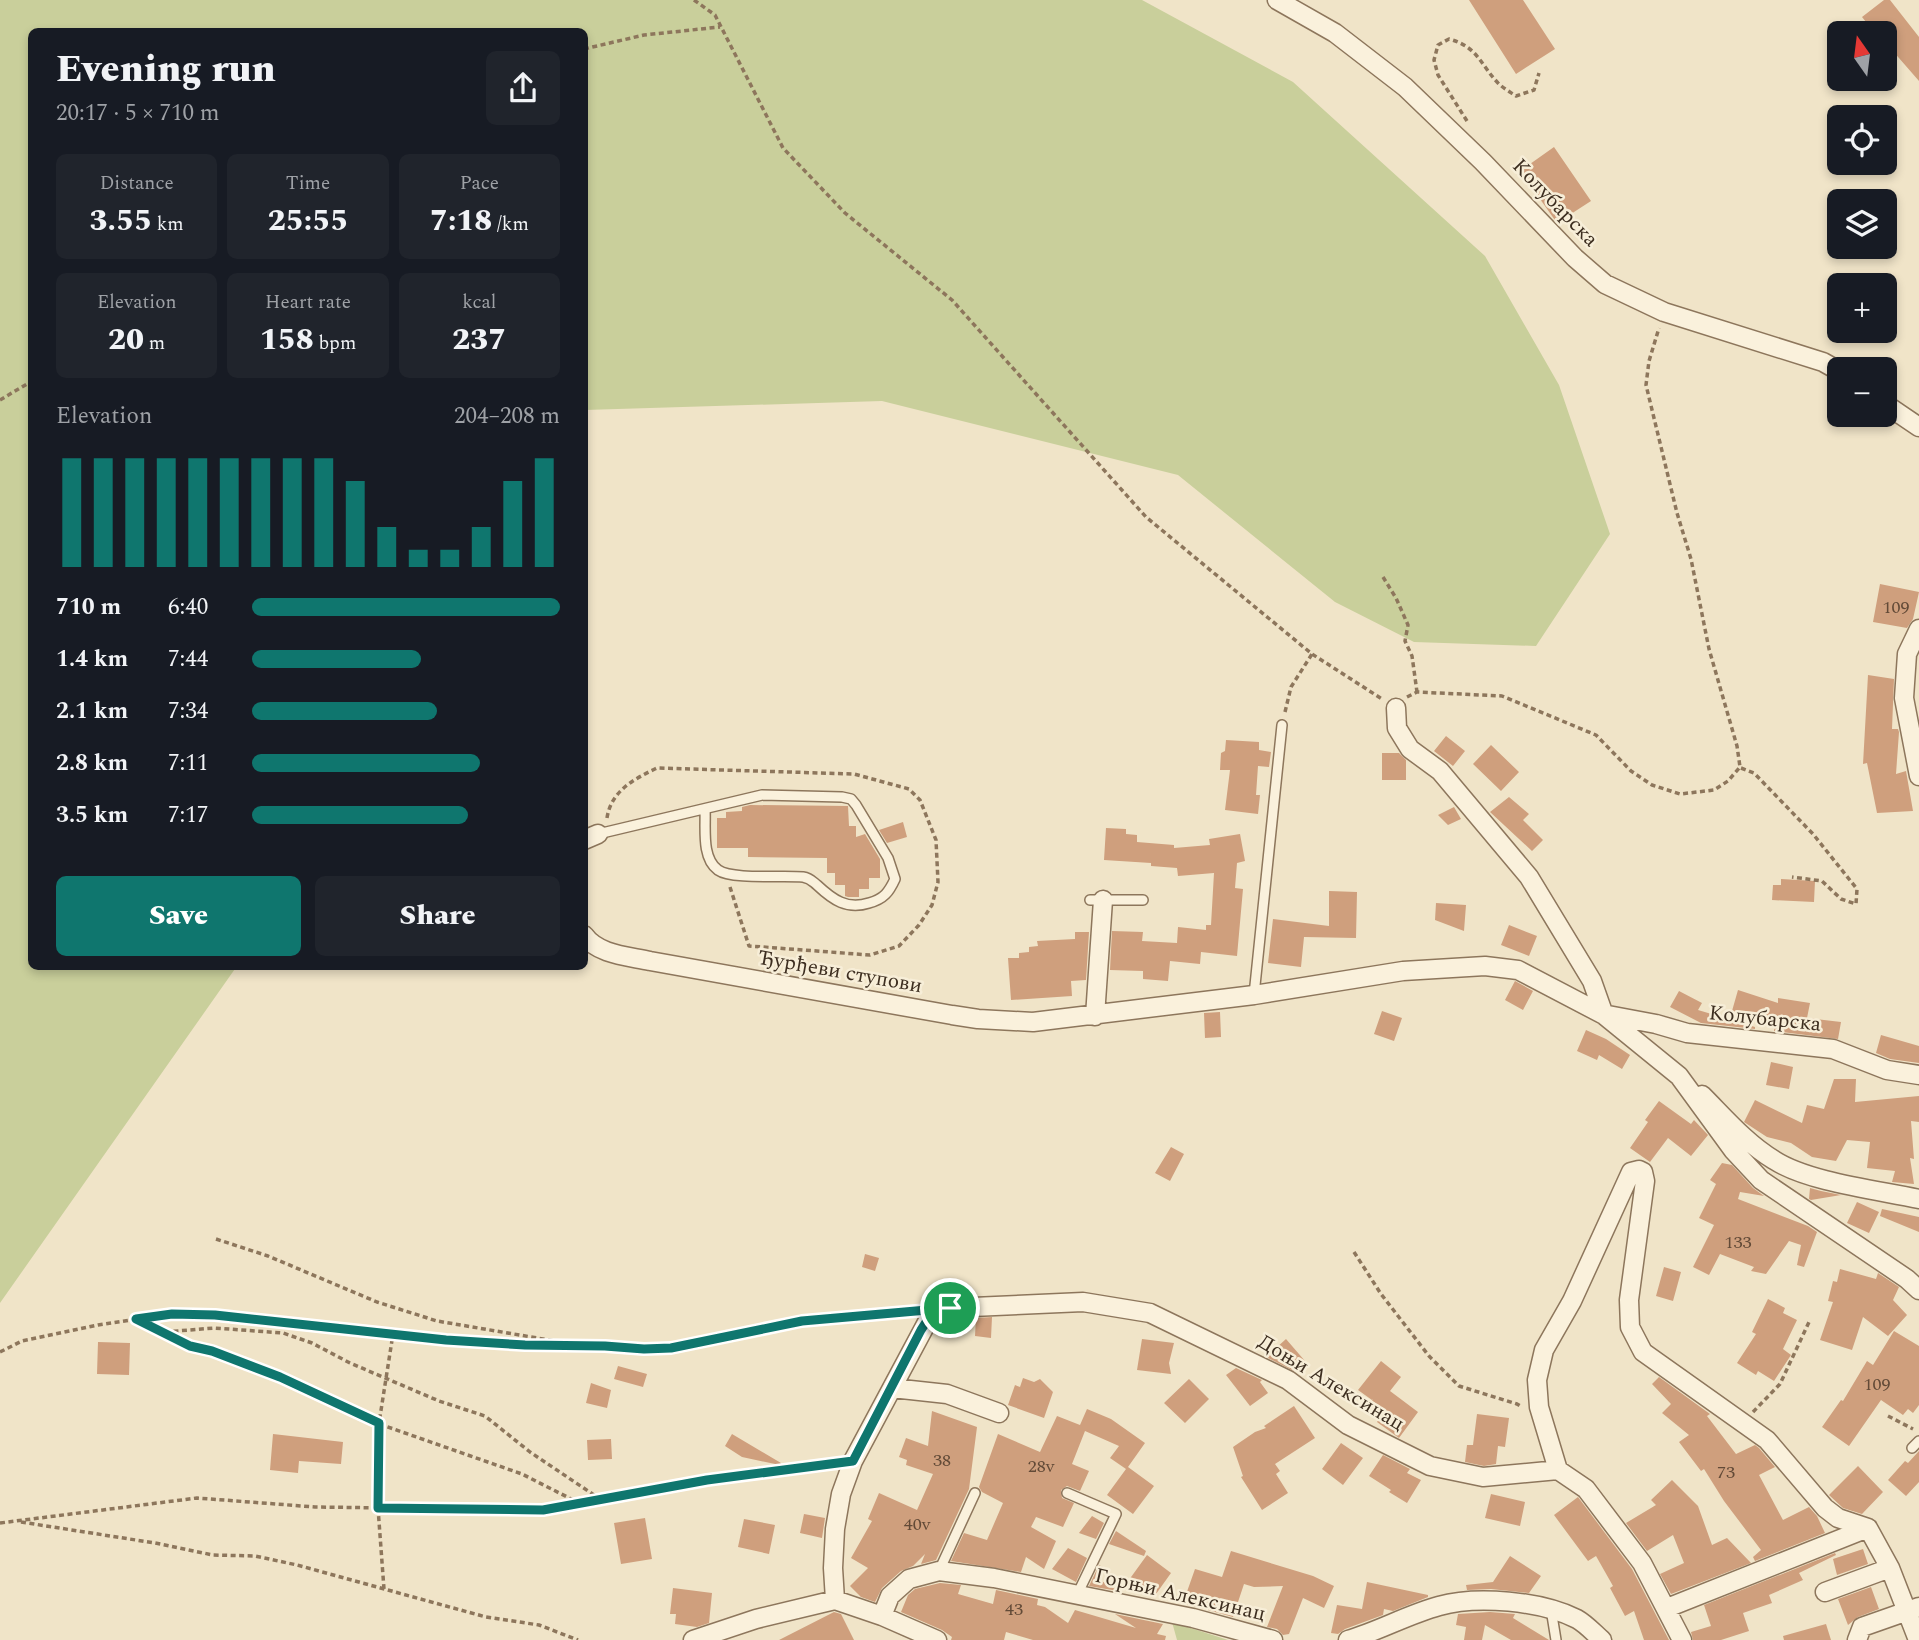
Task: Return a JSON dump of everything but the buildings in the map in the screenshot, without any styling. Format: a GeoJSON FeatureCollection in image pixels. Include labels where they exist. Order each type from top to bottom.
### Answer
{"type":"FeatureCollection","features":[{"type":"Feature","properties":{"kind":"street","name":"Колубарска"},"geometry":{"type":"LineString","coordinates":[[1277,0],[1335,33],[1405,87],[1483,162],[1575,258],[1605,284],[1664,312],[1827,364]]}},
{"type":"Feature","properties":{"kind":"street"},"geometry":{"type":"LineString","coordinates":[[1897,412],[1919,427]]}},
{"type":"Feature","properties":{"kind":"street"},"geometry":{"type":"LineString","coordinates":[[1919,628],[1907,653],[1904,698],[1919,776]]}},
{"type":"Feature","properties":{"kind":"street"},"geometry":{"type":"LineString","coordinates":[[1396,708],[1397,728],[1410,749],[1440,771],[1529,877],[1592,981],[1604,1015]]}},
{"type":"Feature","properties":{"kind":"street"},"geometry":{"type":"LineString","coordinates":[[1095,1016],[1096,900]]}},
{"type":"Feature","properties":{"kind":"street","name":"Ђурђеви ступови"},"geometry":{"type":"LineString","coordinates":[[588,940],[591,944],[615,953],[963,1017],[1033,1022],[1254,995],[1403,971],[1485,966],[1518,970],[1604,1015],[1679,1076],[1732,1150],[1761,1180],[1907,1279],[1919,1290]]}},
{"type":"Feature","properties":{"kind":"street","name":"Колубарска"},"geometry":{"type":"LineString","coordinates":[[1604,1015],[1656,1024],[1687,1033],[1833,1049],[1887,1070],[1919,1075]]}},
{"type":"Feature","properties":{"kind":"street"},"geometry":{"type":"LineString","coordinates":[[1679,1076],[1699,1091],[1748,1142],[1796,1172],[1919,1199]]}},
{"type":"Feature","properties":{"kind":"street"},"geometry":{"type":"LineString","coordinates":[[1682,1640],[1642,1563],[1586,1489],[1558,1470],[1539,1406],[1537,1380],[1544,1350],[1572,1301],[1631,1172],[1639,1170],[1643,1172],[1645,1181],[1629,1300],[1630,1326],[1643,1352],[1744,1421],[1767,1440],[1825,1508],[1838,1518],[1868,1528],[1913,1609],[1918,1640]]}},
{"type":"Feature","properties":{"kind":"street","name":"Доњи Алексинац"},"geometry":{"type":"LineString","coordinates":[[950,1308],[1083,1302],[1150,1312],[1287,1380],[1348,1425],[1430,1466],[1483,1477],[1558,1470]]}},
{"type":"Feature","properties":{"kind":"street"},"geometry":{"type":"LineString","coordinates":[[835,1600],[835,1529],[841,1494],[853,1461],[932,1313],[950,1308]]}},
{"type":"Feature","properties":{"kind":"street"},"geometry":{"type":"LineString","coordinates":[[892,1388],[947,1394],[999,1413]]}},
{"type":"Feature","properties":{"kind":"street"},"geometry":{"type":"LineString","coordinates":[[1667,1608],[1868,1528]]}},
{"type":"Feature","properties":{"kind":"street"},"geometry":{"type":"LineString","coordinates":[[1825,1592],[1890,1568]]}},
{"type":"Feature","properties":{"kind":"street","name":"Горњи Алексинац"},"geometry":{"type":"LineString","coordinates":[[882,1616],[890,1595],[909,1579],[939,1572],[994,1578],[1194,1619],[1273,1640]]}},
{"type":"Feature","properties":{"kind":"street"},"geometry":{"type":"LineString","coordinates":[[693,1640],[756,1619],[835,1600],[882,1616],[908,1635],[937,1640]]}},
{"type":"Feature","properties":{"kind":"street"},"geometry":{"type":"LineString","coordinates":[[1348,1640],[1377,1632],[1440,1605],[1514,1601],[1551,1609],[1578,1620],[1602,1640]]}},
{"type":"Feature","properties":{"kind":"street"},"geometry":{"type":"LineString","coordinates":[[1857,1640],[1862,1627],[1913,1609]]}},
{"type":"Feature","properties":{"kind":"lane"},"geometry":{"type":"LineString","coordinates":[[1254,995],[1282,725]]}},
{"type":"Feature","properties":{"kind":"lane"},"geometry":{"type":"LineString","coordinates":[[597,835],[762,795],[851,799],[888,858],[895,879],[889,893],[877,901],[860,906],[844,906],[808,878],[719,872],[710,862],[706,848],[705,809]]}},
{"type":"Feature","properties":{"kind":"lane"},"geometry":{"type":"LineString","coordinates":[[1096,900],[1143,900]]}},
{"type":"Feature","properties":{"kind":"lane"},"geometry":{"type":"LineString","coordinates":[[939,1572],[975,1493]]}},
{"type":"Feature","properties":{"kind":"lane","name":"Горњи Алексинац"},"geometry":{"type":"LineString","coordinates":[[1067,1493],[1116,1514],[1077,1595]]}},
{"type":"Feature","properties":{"kind":"lane"},"geometry":{"type":"LineString","coordinates":[[1551,1609],[1556,1640]]}},
{"type":"Feature","properties":{"kind":"path"},"geometry":{"type":"LineString","coordinates":[[694,0],[715,16],[783,148],[845,213],[952,300],[1146,517],[1312,654],[1396,708],[1405,698],[1418,692],[1502,696],[1596,734],[1631,771],[1652,785],[1680,794],[1714,790],[1728,781],[1741,767]]}},
{"type":"Feature","properties":{"kind":"path"},"geometry":{"type":"LineString","coordinates":[[588,48],[644,35],[721,27]]}},
{"type":"Feature","properties":{"kind":"path"},"geometry":{"type":"LineString","coordinates":[[1467,121],[1438,75],[1434,60],[1438,45],[1450,39],[1464,43],[1499,84],[1516,96],[1534,90],[1539,73]]}},
{"type":"Feature","properties":{"kind":"path"},"geometry":{"type":"LineString","coordinates":[[1664,312],[1649,361],[1646,385],[1741,767]]}},
{"type":"Feature","properties":{"kind":"path"},"geometry":{"type":"LineString","coordinates":[[0,400],[28,383]]}},
{"type":"Feature","properties":{"kind":"path"},"geometry":{"type":"LineString","coordinates":[[1383,577],[1408,625],[1405,641],[1412,656],[1418,692]]}},
{"type":"Feature","properties":{"kind":"path"},"geometry":{"type":"LineString","coordinates":[[1282,725],[1291,687],[1312,654]]}},
{"type":"Feature","properties":{"kind":"path"},"geometry":{"type":"LineString","coordinates":[[1741,767],[1754,773],[1814,834],[1857,889],[1856,904],[1841,899],[1822,881],[1792,877]]}},
{"type":"Feature","properties":{"kind":"path"},"geometry":{"type":"LineString","coordinates":[[597,835],[611,802],[631,781],[657,768],[854,774],[909,789],[920,800],[936,839],[938,882],[932,905],[919,925],[899,946],[870,954],[749,946],[725,872]]}},
{"type":"Feature","properties":{"kind":"path"},"geometry":{"type":"LineString","coordinates":[[216,1238],[268,1256],[377,1302],[437,1321],[561,1342],[644,1349],[671,1348],[802,1321],[950,1308]]}},
{"type":"Feature","properties":{"kind":"path"},"geometry":{"type":"LineString","coordinates":[[1354,1252],[1381,1294],[1429,1356],[1459,1386],[1517,1404],[1545,1426]]}},
{"type":"Feature","properties":{"kind":"path"},"geometry":{"type":"LineString","coordinates":[[0,1352],[22,1341],[172,1314],[215,1315],[525,1345],[605,1346]]}},
{"type":"Feature","properties":{"kind":"path"},"geometry":{"type":"LineString","coordinates":[[136,1319],[190,1346],[212,1351],[280,1377],[379,1423],[522,1474],[580,1504]]}},
{"type":"Feature","properties":{"kind":"path"},"geometry":{"type":"LineString","coordinates":[[1744,1421],[1780,1384],[1810,1320]]}},
{"type":"Feature","properties":{"kind":"path"},"geometry":{"type":"LineString","coordinates":[[163,1332],[214,1328],[283,1333],[312,1343],[384,1378],[439,1401],[485,1416],[530,1452],[600,1500]]}},
{"type":"Feature","properties":{"kind":"path"},"geometry":{"type":"LineString","coordinates":[[384,1589],[378,1508],[379,1423],[393,1334]]}},
{"type":"Feature","properties":{"kind":"path"},"geometry":{"type":"LineString","coordinates":[[1888,1416],[1919,1430]]}},
{"type":"Feature","properties":{"kind":"path"},"geometry":{"type":"LineString","coordinates":[[0,1523],[197,1499],[315,1507],[543,1510],[707,1480],[853,1461]]}},
{"type":"Feature","properties":{"kind":"path"},"geometry":{"type":"LineString","coordinates":[[16,1521],[214,1555],[255,1556],[486,1618],[540,1625],[578,1640]]}},
{"type":"Feature","properties":{"kind":"green space"},"geometry":{"type":"Polygon","coordinates":[[[0,0],[1142,0],[1293,82],[1485,256],[1559,385],[1610,534],[1536,646],[1414,642],[1335,602],[1178,475],[882,401],[588,410],[588,28],[28,28],[28,970],[234,970],[0,1303],[0,0]]]}},
{"type":"Feature","properties":{"kind":"green space"},"geometry":{"type":"Polygon","coordinates":[[[1172,1622],[1228,1640],[1177,1640],[1172,1622]]]}},
{"type":"Feature","properties":{"kind":"route"},"geometry":{"type":"LineString","coordinates":[[950,1308],[932,1313],[921,1330],[853,1461],[707,1480],[543,1510],[378,1508],[379,1423],[280,1377],[212,1351],[190,1346],[136,1319],[172,1314],[215,1315],[446,1340],[644,1349],[671,1348],[802,1321],[950,1308]]}}]}
